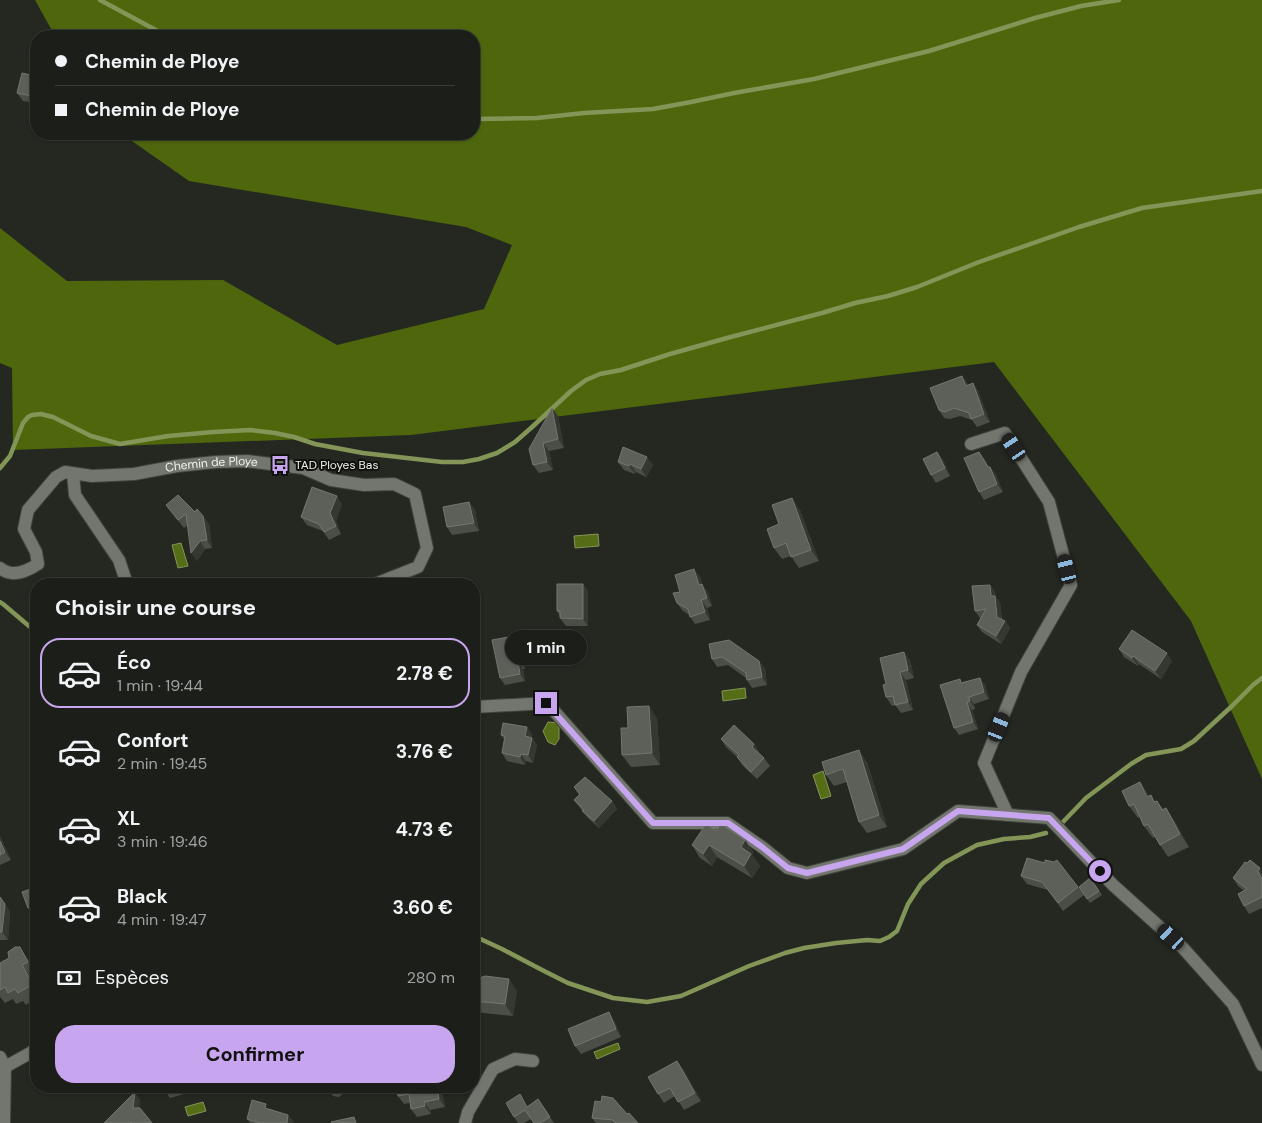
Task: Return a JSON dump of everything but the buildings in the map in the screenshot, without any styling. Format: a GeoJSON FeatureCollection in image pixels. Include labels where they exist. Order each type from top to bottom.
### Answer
{"type":"FeatureCollection","features":[{"type":"Feature","properties":{"kind":"street"},"geometry":{"type":"LineString","coordinates":[[971,444],[1005,433],[1050,502],[1071,585],[1021,672],[984,763],[1008,815]]}},
{"type":"Feature","properties":{"kind":"street","name":"Chemin de Ploye"},"geometry":{"type":"LineString","coordinates":[[0,568],[6,573],[19,573],[38,564],[36,552],[24,529],[28,510],[56,477],[65,472],[92,476],[134,474],[177,466],[247,461],[303,468],[331,480],[364,485],[394,484],[415,494],[427,548],[418,566],[389,578]]}},
{"type":"Feature","properties":{"kind":"street"},"geometry":{"type":"LineString","coordinates":[[73,474],[75,495],[119,560],[125,578]]}},
{"type":"Feature","properties":{"kind":"street"},"geometry":{"type":"LineString","coordinates":[[480,707],[546,703],[653,823],[728,823],[788,868],[807,873],[903,849],[958,811],[1049,818],[1113,885],[1183,948],[1232,1004],[1262,1065]]}},
{"type":"Feature","properties":{"kind":"street"},"geometry":{"type":"LineString","coordinates":[[4,1123],[3,1062],[30,1053]]}},
{"type":"Feature","properties":{"kind":"street"},"geometry":{"type":"LineString","coordinates":[[480,1092],[493,1070],[515,1059],[533,1061]]}},
{"type":"Feature","properties":{"kind":"street"},"geometry":{"type":"LineString","coordinates":[[465,1123],[468,1112],[479,1093]]}},
{"type":"Feature","properties":{"kind":"shaded area"},"geometry":{"type":"Polygon","coordinates":[[[35,0],[1262,0],[1262,779],[1191,621],[994,362],[411,435],[13,450],[12,368],[0,363],[0,228],[67,281],[223,280],[337,345],[484,309],[512,245],[466,227],[189,181],[131,140],[480,140],[480,30],[52,30],[35,0]]]}},
{"type":"Feature","properties":{"kind":"shaded area"},"geometry":{"type":"Polygon","coordinates":[[[598,534],[599,546],[575,548],[574,536],[598,534]]]}},
{"type":"Feature","properties":{"kind":"shaded area"},"geometry":{"type":"Polygon","coordinates":[[[181,543],[188,566],[178,568],[172,545],[181,543]]]}},
{"type":"Feature","properties":{"kind":"shaded area"},"geometry":{"type":"Polygon","coordinates":[[[745,688],[746,698],[723,701],[722,691],[745,688]]]}},
{"type":"Feature","properties":{"kind":"shaded area"},"geometry":{"type":"Polygon","coordinates":[[[548,722],[559,723],[559,739],[555,745],[548,742],[543,731],[548,722]]]}},
{"type":"Feature","properties":{"kind":"shaded area"},"geometry":{"type":"Polygon","coordinates":[[[823,771],[831,796],[821,799],[813,775],[823,771]]]}},
{"type":"Feature","properties":{"kind":"shaded area"},"geometry":{"type":"Polygon","coordinates":[[[618,1043],[620,1049],[597,1059],[594,1052],[618,1043]]]}},
{"type":"Feature","properties":{"kind":"shaded area"},"geometry":{"type":"Polygon","coordinates":[[[203,1102],[206,1111],[188,1116],[185,1107],[203,1102]]]}},
{"type":"Feature","properties":{"kind":"waterway"},"geometry":{"type":"LineString","coordinates":[[100,0],[156,30]]}},
{"type":"Feature","properties":{"kind":"waterway"},"geometry":{"type":"LineString","coordinates":[[480,119],[537,118],[653,109],[691,102],[814,79],[929,51],[1035,18],[1081,6],[1119,0]]}},
{"type":"Feature","properties":{"kind":"waterway"},"geometry":{"type":"LineString","coordinates":[[0,468],[10,456],[23,423],[28,417],[41,414],[53,417],[91,436],[120,444],[168,436],[250,430],[275,433],[315,444],[363,453],[442,462],[463,462],[479,459],[497,453],[515,442],[571,391],[586,380],[600,374],[621,370],[670,354],[855,303],[888,296],[1079,227],[1142,208],[1262,191]]}},
{"type":"Feature","properties":{"kind":"waterway"},"geometry":{"type":"LineString","coordinates":[[0,602],[30,627]]}},
{"type":"Feature","properties":{"kind":"waterway"},"geometry":{"type":"LineString","coordinates":[[1062,823],[1086,798],[1131,764],[1146,755],[1181,749],[1194,741],[1262,678]]}},
{"type":"Feature","properties":{"kind":"waterway"},"geometry":{"type":"LineString","coordinates":[[480,939],[568,983],[613,998],[647,1002],[681,996],[749,966],[785,953],[836,943],[867,940],[880,941],[889,937],[897,931],[908,904],[921,884],[944,863],[977,845],[1046,833]]}},
{"type":"Feature","properties":{"kind":"place","name":"TAD Ployes Bas"},"geometry":{"type":"Point","coordinates":[280,465]}},
{"type":"Feature","properties":{"kind":"route"},"geometry":{"type":"LineString","coordinates":[[546,703],[653,823],[728,823],[788,868],[807,873],[903,849],[958,811],[1049,818],[1100,871]]}}]}
